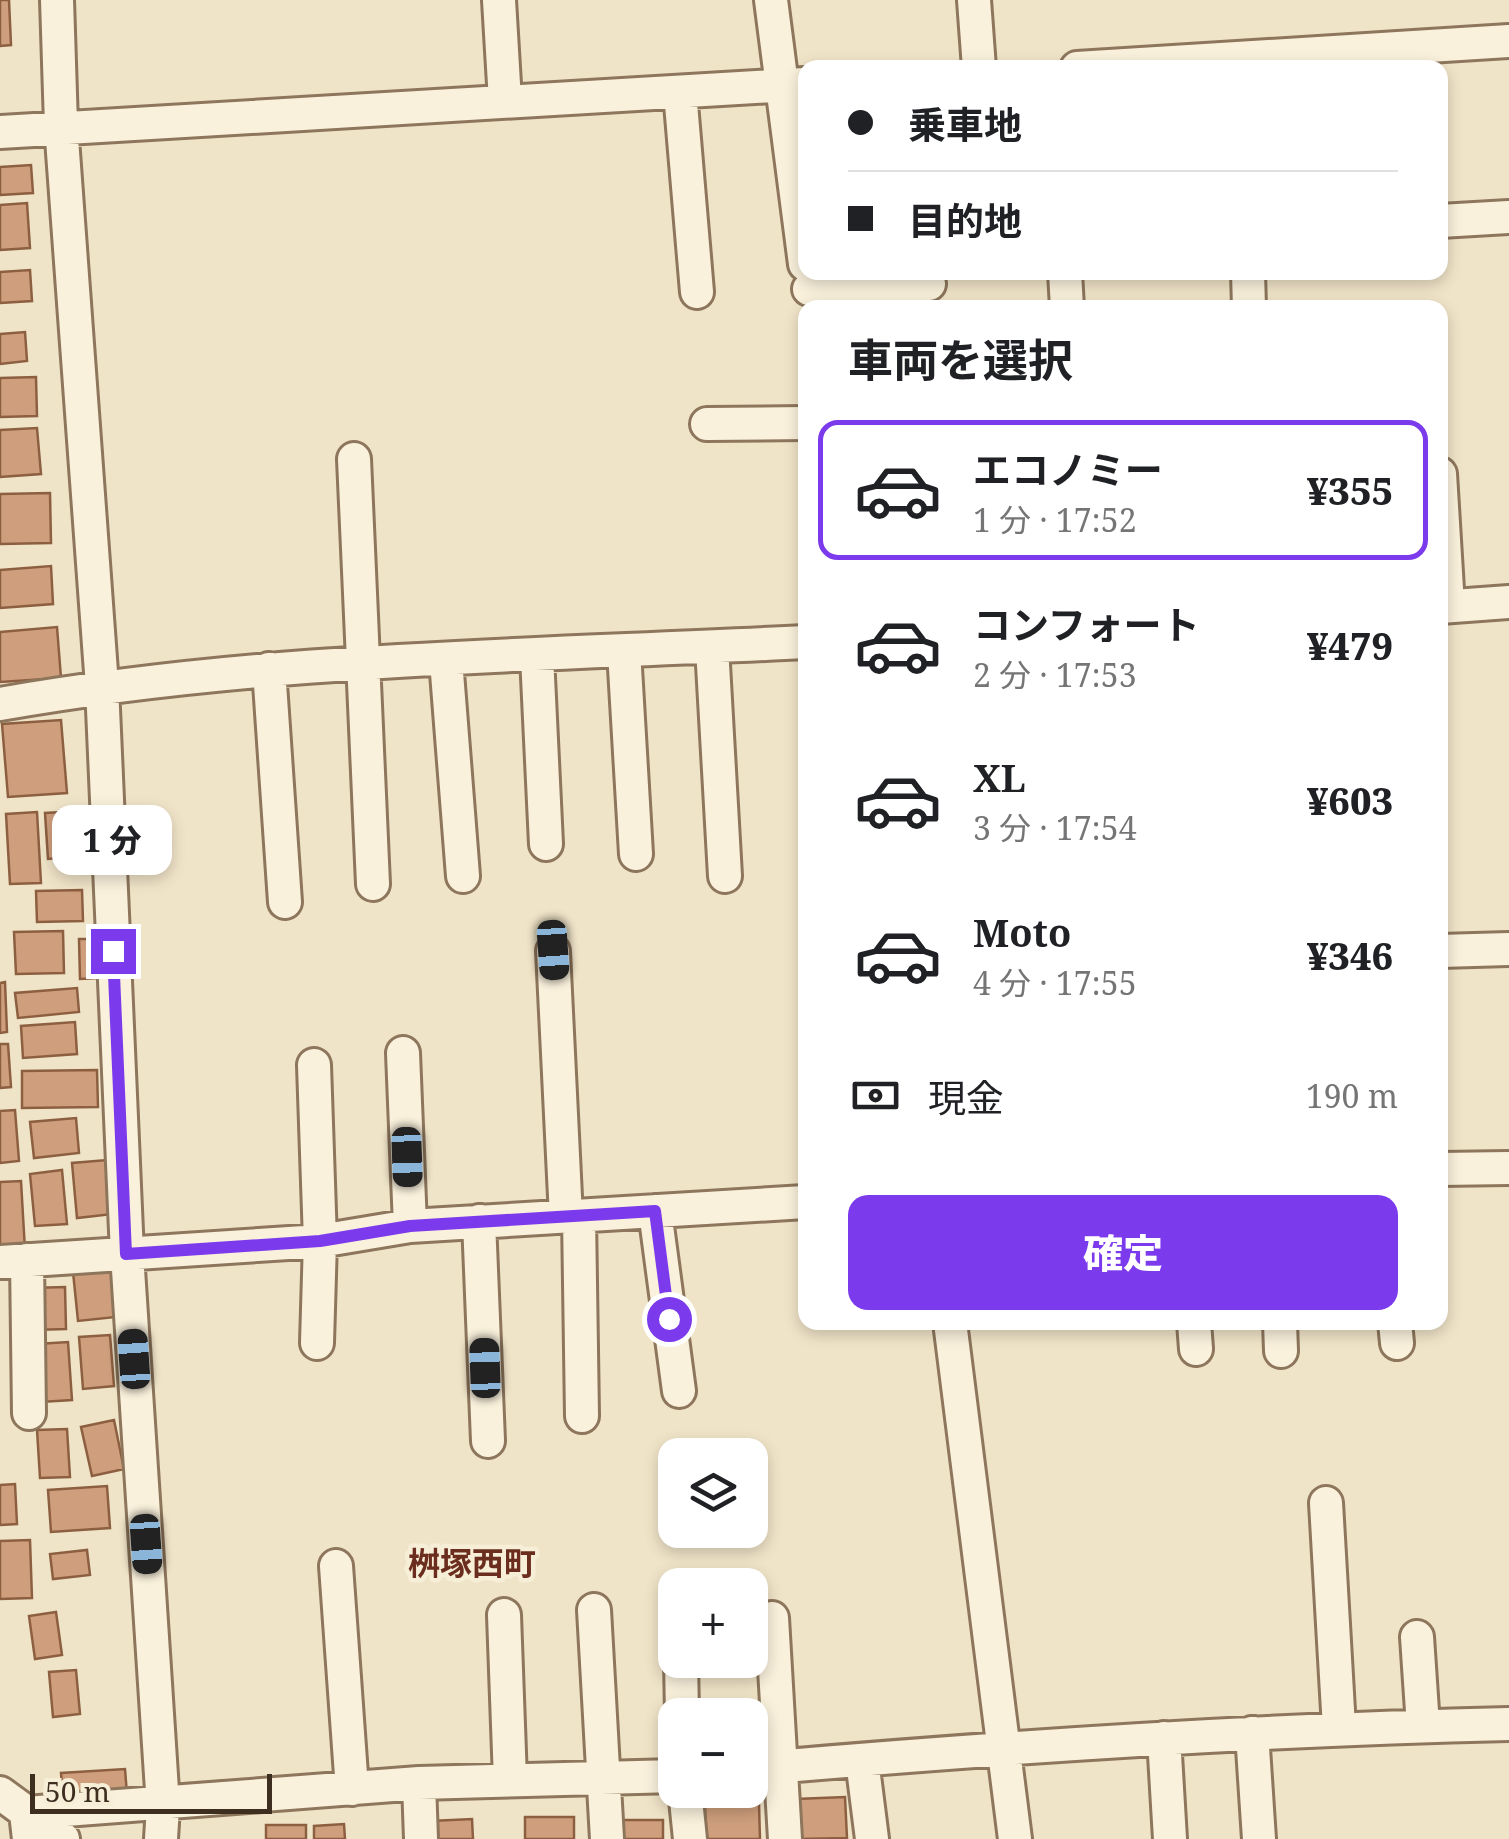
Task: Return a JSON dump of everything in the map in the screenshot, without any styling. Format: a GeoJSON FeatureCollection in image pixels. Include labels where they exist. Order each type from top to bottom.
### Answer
{"type":"FeatureCollection","features":[{"type":"Feature","properties":{"kind":"street"},"geometry":{"type":"LineString","coordinates":[[57,0],[60,126],[102,686],[126,1254],[124,1394],[162,1823]]}},
{"type":"Feature","properties":{"kind":"street"},"geometry":{"type":"LineString","coordinates":[[499,0],[505,101]]}},
{"type":"Feature","properties":{"kind":"street"},"geometry":{"type":"LineString","coordinates":[[771,0],[792,85],[798,159]]}},
{"type":"Feature","properties":{"kind":"street"},"geometry":{"type":"LineString","coordinates":[[974,0],[978,60]]}},
{"type":"Feature","properties":{"kind":"street"},"geometry":{"type":"LineString","coordinates":[[1315,60],[1509,41]]}},
{"type":"Feature","properties":{"kind":"street"},"geometry":{"type":"LineString","coordinates":[[0,132],[792,85]]}},
{"type":"Feature","properties":{"kind":"street"},"geometry":{"type":"LineString","coordinates":[[680,92],[697,292]]}},
{"type":"Feature","properties":{"kind":"street"},"geometry":{"type":"LineString","coordinates":[[1448,221],[1509,217]]}},
{"type":"Feature","properties":{"kind":"street"},"geometry":{"type":"LineString","coordinates":[[808,283],[929,284]]}},
{"type":"Feature","properties":{"kind":"street"},"geometry":{"type":"LineString","coordinates":[[707,424],[798,422]]}},
{"type":"Feature","properties":{"kind":"street"},"geometry":{"type":"LineString","coordinates":[[354,460],[373,884]]}},
{"type":"Feature","properties":{"kind":"street"},"geometry":{"type":"LineString","coordinates":[[1448,607],[1509,602]]}},
{"type":"Feature","properties":{"kind":"street"},"geometry":{"type":"LineString","coordinates":[[0,704],[102,686],[269,670],[798,644]]}},
{"type":"Feature","properties":{"kind":"street"},"geometry":{"type":"LineString","coordinates":[[712,647],[725,876]]}},
{"type":"Feature","properties":{"kind":"street"},"geometry":{"type":"LineString","coordinates":[[624,651],[636,854]]}},
{"type":"Feature","properties":{"kind":"street"},"geometry":{"type":"LineString","coordinates":[[537,656],[546,844]]}},
{"type":"Feature","properties":{"kind":"street"},"geometry":{"type":"LineString","coordinates":[[446,660],[463,876]]}},
{"type":"Feature","properties":{"kind":"street"},"geometry":{"type":"LineString","coordinates":[[269,670],[285,902]]}},
{"type":"Feature","properties":{"kind":"street"},"geometry":{"type":"LineString","coordinates":[[1448,952],[1509,949]]}},
{"type":"Feature","properties":{"kind":"street"},"geometry":{"type":"LineString","coordinates":[[553,950],[573,1216],[582,1416]]}},
{"type":"Feature","properties":{"kind":"street"},"geometry":{"type":"LineString","coordinates":[[403,1053],[410,1226]]}},
{"type":"Feature","properties":{"kind":"street"},"geometry":{"type":"LineString","coordinates":[[314,1065],[320,1241],[317,1343]]}},
{"type":"Feature","properties":{"kind":"street"},"geometry":{"type":"LineString","coordinates":[[1448,1169],[1509,1168]]}},
{"type":"Feature","properties":{"kind":"street"},"geometry":{"type":"LineString","coordinates":[[28,1413],[13,1261],[320,1241],[410,1226],[798,1202]]}},
{"type":"Feature","properties":{"kind":"street"},"geometry":{"type":"LineString","coordinates":[[655,1211],[679,1390]]}},
{"type":"Feature","properties":{"kind":"street"},"geometry":{"type":"LineString","coordinates":[[479,1222],[488,1441]]}},
{"type":"Feature","properties":{"kind":"street"},"geometry":{"type":"LineString","coordinates":[[951,1330],[1015,1839]]}},
{"type":"Feature","properties":{"kind":"street"},"geometry":{"type":"LineString","coordinates":[[1326,1503],[1338,1728]]}},
{"type":"Feature","properties":{"kind":"street"},"geometry":{"type":"LineString","coordinates":[[336,1566],[352,1789]]}},
{"type":"Feature","properties":{"kind":"street"},"geometry":{"type":"LineString","coordinates":[[594,1610],[607,1839]]}},
{"type":"Feature","properties":{"kind":"street"},"geometry":{"type":"LineString","coordinates":[[504,1615],[510,1780]]}},
{"type":"Feature","properties":{"kind":"street"},"geometry":{"type":"LineString","coordinates":[[768,1718],[772,1618]]}},
{"type":"Feature","properties":{"kind":"street"},"geometry":{"type":"LineString","coordinates":[[1417,1637],[1423,1726]]}},
{"type":"Feature","properties":{"kind":"street"},"geometry":{"type":"LineString","coordinates":[[768,1768],[1002,1747],[1338,1728],[1509,1724]]}},
{"type":"Feature","properties":{"kind":"street"},"geometry":{"type":"LineString","coordinates":[[1252,1733],[1259,1839]]}},
{"type":"Feature","properties":{"kind":"street"},"geometry":{"type":"LineString","coordinates":[[1164,1738],[1170,1839]]}},
{"type":"Feature","properties":{"kind":"street"},"geometry":{"type":"LineString","coordinates":[[862,1760],[872,1839]]}},
{"type":"Feature","properties":{"kind":"street"},"geometry":{"type":"LineString","coordinates":[[768,1776],[784,1839]]}},
{"type":"Feature","properties":{"kind":"street"},"geometry":{"type":"LineString","coordinates":[[28,1826],[162,1823],[352,1789],[420,1783],[658,1779]]}},
{"type":"Feature","properties":{"kind":"street"},"geometry":{"type":"LineString","coordinates":[[420,1783],[421,1839]]}},
{"type":"Feature","properties":{"kind":"street"},"geometry":{"type":"LineString","coordinates":[[0,1792],[28,1826],[63,1839]]}},
{"type":"Feature","properties":{"kind":"street"},"geometry":{"type":"LineString","coordinates":[[687,1808],[690,1839]]}},
{"type":"Feature","properties":{"kind":"building"},"geometry":{"type":"Polygon","coordinates":[[[0,0],[9,0],[11,45],[0,46],[0,0]]]}},
{"type":"Feature","properties":{"kind":"building"},"geometry":{"type":"Polygon","coordinates":[[[31,165],[33,193],[0,195],[0,167],[31,165]]]}},
{"type":"Feature","properties":{"kind":"building"},"geometry":{"type":"Polygon","coordinates":[[[27,203],[30,248],[0,250],[0,205],[27,203]]]}},
{"type":"Feature","properties":{"kind":"building"},"geometry":{"type":"Polygon","coordinates":[[[30,270],[32,301],[0,303],[0,272],[30,270]]]}},
{"type":"Feature","properties":{"kind":"building"},"geometry":{"type":"Polygon","coordinates":[[[25,332],[27,361],[0,364],[0,334],[25,332]]]}},
{"type":"Feature","properties":{"kind":"building"},"geometry":{"type":"Polygon","coordinates":[[[36,377],[37,416],[0,417],[0,378],[36,377]]]}},
{"type":"Feature","properties":{"kind":"building"},"geometry":{"type":"Polygon","coordinates":[[[37,428],[41,474],[0,477],[0,430],[37,428]]]}},
{"type":"Feature","properties":{"kind":"building"},"geometry":{"type":"Polygon","coordinates":[[[50,493],[51,543],[0,544],[0,494],[50,493]]]}},
{"type":"Feature","properties":{"kind":"building"},"geometry":{"type":"Polygon","coordinates":[[[51,566],[53,604],[0,608],[0,570],[51,566]]]}},
{"type":"Feature","properties":{"kind":"building"},"geometry":{"type":"Polygon","coordinates":[[[57,627],[61,678],[0,682],[0,632],[57,627]]]}},
{"type":"Feature","properties":{"kind":"building"},"geometry":{"type":"Polygon","coordinates":[[[61,720],[67,793],[8,797],[2,724],[61,720]]]}},
{"type":"Feature","properties":{"kind":"building"},"geometry":{"type":"Polygon","coordinates":[[[81,811],[84,856],[48,859],[45,813],[81,811]]]}},
{"type":"Feature","properties":{"kind":"building"},"geometry":{"type":"Polygon","coordinates":[[[37,812],[41,883],[10,884],[6,814],[37,812]]]}},
{"type":"Feature","properties":{"kind":"building"},"geometry":{"type":"Polygon","coordinates":[[[82,890],[83,921],[37,922],[36,891],[82,890]]]}},
{"type":"Feature","properties":{"kind":"building"},"geometry":{"type":"Polygon","coordinates":[[[63,931],[64,973],[16,974],[14,932],[63,931]]]}},
{"type":"Feature","properties":{"kind":"building"},"geometry":{"type":"Polygon","coordinates":[[[79,939],[98,939],[99,978],[80,979],[79,939]]]}},
{"type":"Feature","properties":{"kind":"building"},"geometry":{"type":"Polygon","coordinates":[[[5,982],[7,1032],[0,1033],[0,983],[5,982]]]}},
{"type":"Feature","properties":{"kind":"building"},"geometry":{"type":"Polygon","coordinates":[[[77,988],[79,1012],[18,1018],[15,993],[77,988]]]}},
{"type":"Feature","properties":{"kind":"building"},"geometry":{"type":"Polygon","coordinates":[[[75,1022],[77,1054],[23,1058],[21,1026],[75,1022]]]}},
{"type":"Feature","properties":{"kind":"building"},"geometry":{"type":"Polygon","coordinates":[[[0,1044],[8,1044],[11,1087],[0,1088],[0,1044]]]}},
{"type":"Feature","properties":{"kind":"building"},"geometry":{"type":"Polygon","coordinates":[[[97,1070],[98,1107],[22,1108],[22,1071],[97,1070]]]}},
{"type":"Feature","properties":{"kind":"building"},"geometry":{"type":"Polygon","coordinates":[[[15,1110],[19,1161],[0,1163],[0,1111],[15,1110]]]}},
{"type":"Feature","properties":{"kind":"building"},"geometry":{"type":"Polygon","coordinates":[[[76,1118],[79,1153],[34,1158],[30,1122],[76,1118]]]}},
{"type":"Feature","properties":{"kind":"building"},"geometry":{"type":"Polygon","coordinates":[[[107,1160],[113,1214],[77,1218],[72,1163],[107,1160]]]}},
{"type":"Feature","properties":{"kind":"building"},"geometry":{"type":"Polygon","coordinates":[[[62,1170],[67,1224],[35,1226],[30,1174],[62,1170]]]}},
{"type":"Feature","properties":{"kind":"building"},"geometry":{"type":"Polygon","coordinates":[[[21,1181],[25,1250],[0,1251],[0,1182],[21,1181]]]}},
{"type":"Feature","properties":{"kind":"building"},"geometry":{"type":"Polygon","coordinates":[[[111,1268],[116,1317],[78,1321],[73,1272],[111,1268]]]}},
{"type":"Feature","properties":{"kind":"building"},"geometry":{"type":"Polygon","coordinates":[[[65,1287],[66,1329],[32,1330],[30,1288],[65,1287]]]}},
{"type":"Feature","properties":{"kind":"building"},"geometry":{"type":"Polygon","coordinates":[[[110,1335],[114,1386],[83,1389],[79,1337],[110,1335]]]}},
{"type":"Feature","properties":{"kind":"building"},"geometry":{"type":"Polygon","coordinates":[[[68,1342],[72,1400],[41,1402],[37,1344],[68,1342]]]}},
{"type":"Feature","properties":{"kind":"building"},"geometry":{"type":"Polygon","coordinates":[[[114,1420],[124,1469],[92,1476],[81,1427],[114,1420]]]}},
{"type":"Feature","properties":{"kind":"building"},"geometry":{"type":"Polygon","coordinates":[[[67,1429],[70,1477],[40,1478],[37,1430],[67,1429]]]}},
{"type":"Feature","properties":{"kind":"building"},"geometry":{"type":"Polygon","coordinates":[[[15,1484],[17,1524],[0,1525],[0,1485],[15,1484]]]}},
{"type":"Feature","properties":{"kind":"building"},"geometry":{"type":"Polygon","coordinates":[[[107,1486],[110,1528],[51,1532],[48,1490],[107,1486]]]}},
{"type":"Feature","properties":{"kind":"building"},"geometry":{"type":"Polygon","coordinates":[[[30,1540],[32,1598],[0,1599],[0,1541],[30,1540]]]}},
{"type":"Feature","properties":{"kind":"building"},"geometry":{"type":"Polygon","coordinates":[[[87,1550],[90,1575],[53,1579],[50,1554],[87,1550]]]}},
{"type":"Feature","properties":{"kind":"building"},"geometry":{"type":"Polygon","coordinates":[[[56,1612],[62,1655],[35,1659],[29,1616],[56,1612]]]}},
{"type":"Feature","properties":{"kind":"building"},"geometry":{"type":"Polygon","coordinates":[[[76,1670],[80,1714],[53,1717],[49,1672],[76,1670]]]}},
{"type":"Feature","properties":{"kind":"building"},"geometry":{"type":"Polygon","coordinates":[[[125,1769],[128,1807],[64,1811],[61,1773],[125,1769]]]}},
{"type":"Feature","properties":{"kind":"building"},"geometry":{"type":"Polygon","coordinates":[[[845,1797],[847,1838],[798,1839],[796,1799],[845,1797]]]}},
{"type":"Feature","properties":{"kind":"building"},"geometry":{"type":"Polygon","coordinates":[[[705,1808],[759,1808],[760,1839],[706,1839],[705,1808]]]}},
{"type":"Feature","properties":{"kind":"building"},"geometry":{"type":"Polygon","coordinates":[[[525,1817],[574,1817],[574,1839],[525,1839],[525,1817]]]}},
{"type":"Feature","properties":{"kind":"building"},"geometry":{"type":"Polygon","coordinates":[[[472,1819],[473,1839],[432,1839],[431,1821],[472,1819]]]}},
{"type":"Feature","properties":{"kind":"building"},"geometry":{"type":"Polygon","coordinates":[[[615,1820],[663,1820],[663,1839],[615,1839],[615,1820]]]}},
{"type":"Feature","properties":{"kind":"building"},"geometry":{"type":"Polygon","coordinates":[[[344,1824],[345,1839],[314,1839],[314,1826],[344,1824]]]}},
{"type":"Feature","properties":{"kind":"building"},"geometry":{"type":"Polygon","coordinates":[[[266,1825],[306,1825],[306,1839],[266,1839],[266,1825]]]}},
{"type":"Feature","properties":{"kind":"district","name":"桝塚西町"},"geometry":{"type":"Point","coordinates":[472,1564]}},
{"type":"Feature","properties":{"kind":"route"},"geometry":{"type":"LineString","coordinates":[[113,951],[126,1254],[320,1241],[410,1226],[655,1211],[669,1319]]}}]}
